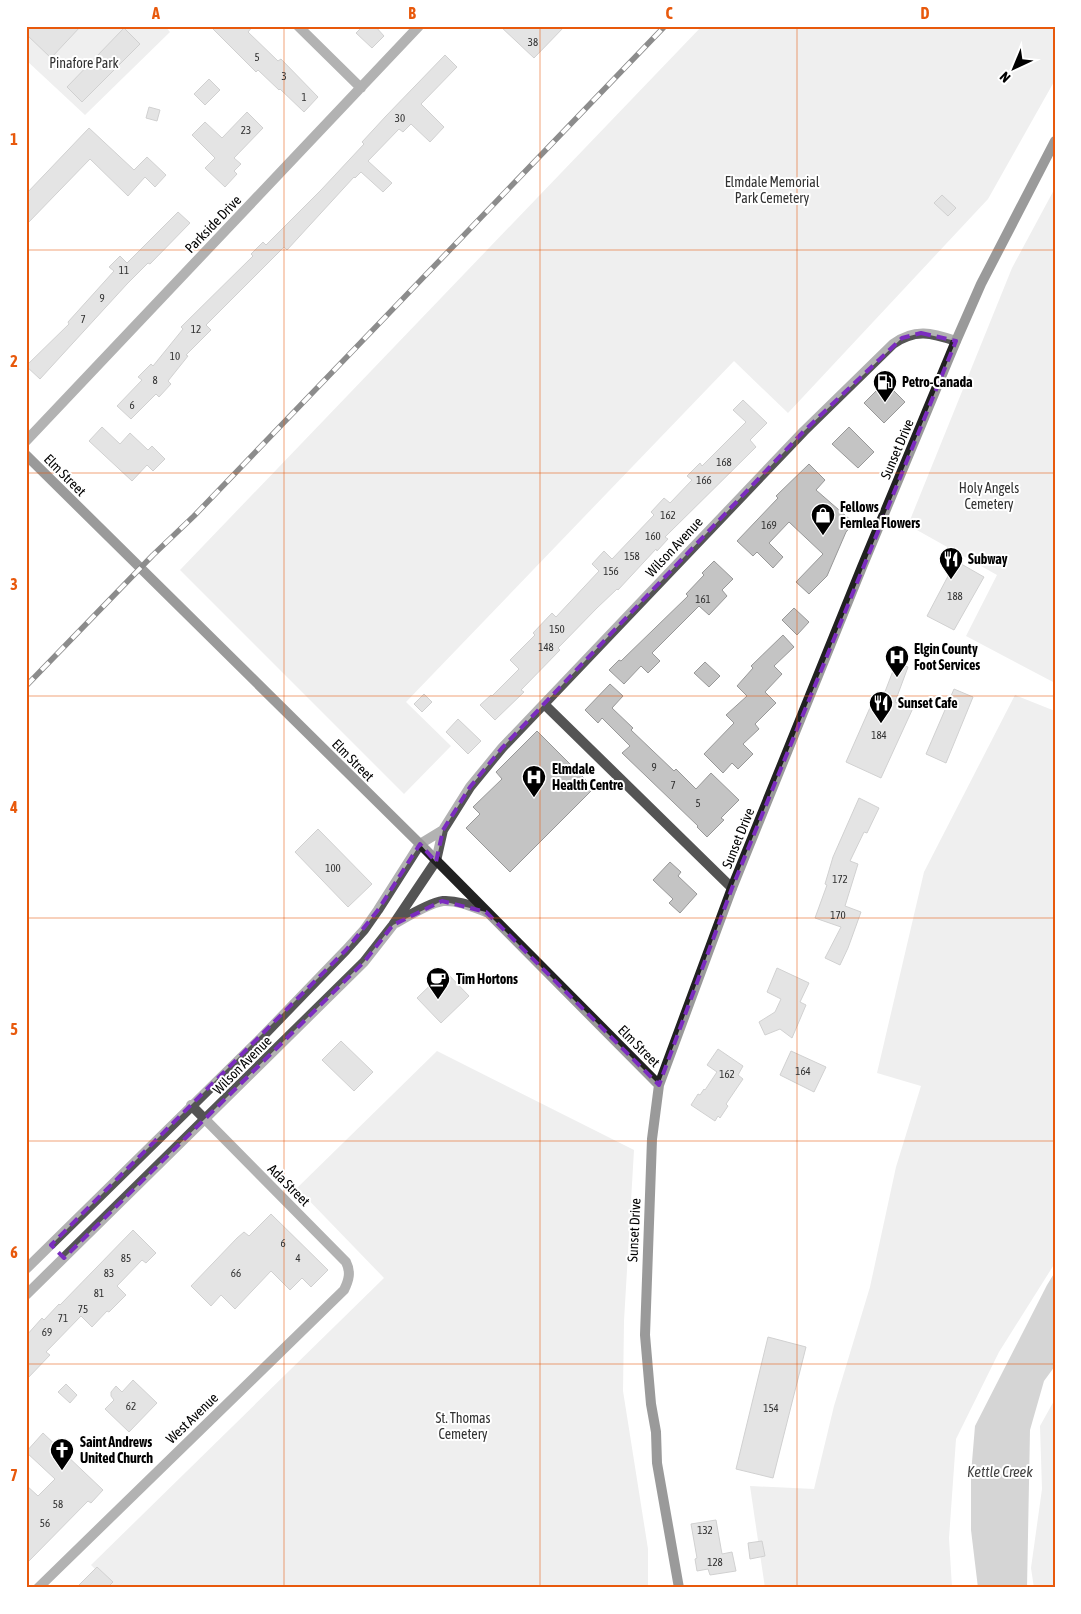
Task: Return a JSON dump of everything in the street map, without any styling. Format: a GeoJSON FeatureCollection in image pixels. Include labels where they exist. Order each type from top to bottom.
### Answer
{"type":"FeatureCollection","features":[{"type":"Feature","properties":{"kind":"main road","name":"Sunset Drive"},"geometry":{"type":"LineString","coordinates":[[679,1588],[657,1463],[656,1432],[651,1404],[645,1335],[652,1139],[659,1085],[732,888],[862,567],[956,342],[981,284],[1055,141]]}},
{"type":"Feature","properties":{"kind":"main road","name":"Elm Street"},"geometry":{"type":"LineString","coordinates":[[26,455],[420,844],[659,1085]]}},
{"type":"Feature","properties":{"kind":"street"},"geometry":{"type":"LineString","coordinates":[[298,26],[361,88]]}},
{"type":"Feature","properties":{"kind":"street","name":"Parkside Drive"},"geometry":{"type":"LineString","coordinates":[[26,440],[419,26]]}},
{"type":"Feature","properties":{"kind":"street","name":"Wilson Avenue"},"geometry":{"type":"LineString","coordinates":[[26,1295],[275,1052],[364,962],[436,861],[443,830],[470,787],[502,748],[804,430],[893,344],[902,338],[920,333],[956,342]]}},
{"type":"Feature","properties":{"kind":"street"},"geometry":{"type":"LineString","coordinates":[[545,704],[732,888]]}},
{"type":"Feature","properties":{"kind":"street","name":"Wilson Avenue"},"geometry":{"type":"LineString","coordinates":[[26,1269],[261,1038],[364,930],[420,844],[443,830]]}},
{"type":"Feature","properties":{"kind":"street"},"geometry":{"type":"LineString","coordinates":[[392,925],[442,901],[461,903],[486,912]]}},
{"type":"Feature","properties":{"kind":"street"},"geometry":{"type":"LineString","coordinates":[[261,1038],[275,1052]]}},
{"type":"Feature","properties":{"kind":"street","name":"Ada Street"},"geometry":{"type":"LineString","coordinates":[[191,1105],[346,1262],[349,1276],[344,1290]]}},
{"type":"Feature","properties":{"kind":"street"},"geometry":{"type":"LineString","coordinates":[[51,1245],[64,1258]]}},
{"type":"Feature","properties":{"kind":"street","name":"West Avenue"},"geometry":{"type":"LineString","coordinates":[[38,1588],[344,1290]]}},
{"type":"Feature","properties":{"kind":"highlighted area"},"geometry":{"type":"Polygon","coordinates":[[[921,333],[956,341],[732,888],[659,1085],[486,912],[442,901],[393,925],[364,962],[64,1258],[51,1245],[346,950],[378,910],[420,844],[436,862],[443,830],[470,787],[502,748],[804,431],[902,338],[921,333]]]}},
{"type":"Feature","properties":{"kind":"green space","name":"Pinafore Park"},"geometry":{"type":"Polygon","coordinates":[[[26,26],[165,26],[170,32],[85,115],[26,60],[26,26]]]}},
{"type":"Feature","properties":{"kind":"green space","name":"Elmdale Memorial Park Cemetery"},"geometry":{"type":"Polygon","coordinates":[[[702,26],[1055,26],[1055,80],[988,199],[788,413],[734,361],[406,702],[451,746],[404,794],[180,570],[702,26]]]}},
{"type":"Feature","properties":{"kind":"green space","name":"Holy Angels Cemetery"},"geometry":{"type":"Polygon","coordinates":[[[1055,188],[1055,683],[966,636],[997,575],[908,525],[1012,268],[1055,188]]]}},
{"type":"Feature","properties":{"kind":"green space"},"geometry":{"type":"Polygon","coordinates":[[[1015,695],[1055,711],[1055,1263],[999,1352],[956,1439],[949,1538],[952,1588],[765,1588],[750,1486],[814,1489],[834,1406],[870,1287],[896,1167],[921,1086],[877,1073],[924,872],[1015,695]]]}},
{"type":"Feature","properties":{"kind":"green space","name":"St. Thomas Cemetery"},"geometry":{"type":"Polygon","coordinates":[[[437,1051],[634,1150],[624,1321],[623,1391],[648,1549],[648,1588],[114,1588],[91,1565],[384,1278],[297,1188],[437,1051]]]}},
{"type":"Feature","properties":{"kind":"green space"},"geometry":{"type":"Polygon","coordinates":[[[1055,1399],[1055,1588],[1034,1588],[1031,1568],[1042,1489],[1040,1426],[1055,1399]]]}},
{"type":"Feature","properties":{"kind":"water","name":"Kettle Creek"},"geometry":{"type":"Polygon","coordinates":[[[1055,1272],[1055,1366],[1044,1381],[1030,1430],[1027,1588],[978,1588],[971,1530],[971,1474],[975,1426],[1055,1272]]]}},
{"type":"Feature","properties":{"kind":"building"},"geometry":{"type":"Polygon","coordinates":[[[26,26],[81,26],[51,58],[26,34],[26,26]]]}},
{"type":"Feature","properties":{"kind":"building"},"geometry":{"type":"Polygon","coordinates":[[[210,26],[253,26],[248,32],[278,61],[281,59],[318,97],[304,112],[258,70],[256,72],[210,26]]]}},
{"type":"Feature","properties":{"kind":"building"},"geometry":{"type":"Polygon","coordinates":[[[363,26],[375,26],[384,36],[372,48],[356,33],[363,26]]]}},
{"type":"Feature","properties":{"kind":"building"},"geometry":{"type":"Polygon","coordinates":[[[500,26],[565,26],[534,58],[500,26]]]}},
{"type":"Feature","properties":{"kind":"building"},"geometry":{"type":"Polygon","coordinates":[[[124,28],[140,44],[82,102],[67,87],[124,28]]]}},
{"type":"Feature","properties":{"kind":"building"},"geometry":{"type":"Polygon","coordinates":[[[445,55],[457,67],[421,104],[444,127],[430,142],[411,124],[403,132],[399,129],[368,161],[392,183],[383,192],[361,172],[354,177],[287,250],[284,247],[206,325],[211,330],[186,355],[188,356],[168,381],[171,384],[159,397],[156,394],[131,419],[117,406],[142,380],[138,377],[151,364],[153,366],[183,329],[181,327],[253,256],[251,254],[263,242],[266,245],[321,190],[364,144],[362,142],[445,55]]]}},
{"type":"Feature","properties":{"kind":"building"},"geometry":{"type":"Polygon","coordinates":[[[209,79],[220,90],[205,105],[194,94],[209,79]]]}},
{"type":"Feature","properties":{"kind":"building"},"geometry":{"type":"Polygon","coordinates":[[[149,107],[160,110],[157,121],[146,118],[149,107]]]}},
{"type":"Feature","properties":{"kind":"building"},"geometry":{"type":"Polygon","coordinates":[[[247,112],[263,128],[234,158],[241,164],[234,171],[237,174],[225,187],[205,168],[215,158],[192,135],[205,122],[222,138],[247,112]]]}},
{"type":"Feature","properties":{"kind":"building"},"geometry":{"type":"Polygon","coordinates":[[[89,128],[134,170],[147,157],[166,175],[155,187],[145,177],[128,196],[90,159],[26,225],[26,194],[89,128]]]}},
{"type":"Feature","properties":{"kind":"building"},"geometry":{"type":"Polygon","coordinates":[[[942,195],[956,208],[948,216],[934,203],[942,195]]]}},
{"type":"Feature","properties":{"kind":"building"},"geometry":{"type":"Polygon","coordinates":[[[178,212],[190,223],[150,264],[148,263],[127,284],[40,379],[26,366],[69,324],[68,322],[114,271],[109,267],[120,256],[127,263],[178,212]]]}},
{"type":"Feature","properties":{"kind":"building","name":"Petro-Canada"},"geometry":{"type":"Polygon","coordinates":[[[885,382],[905,402],[884,423],[864,403],[885,382]]]}},
{"type":"Feature","properties":{"kind":"building"},"geometry":{"type":"Polygon","coordinates":[[[743,400],[767,423],[750,440],[756,447],[665,537],[668,539],[657,551],[656,549],[618,590],[597,608],[558,648],[560,650],[521,690],[524,692],[495,720],[480,705],[492,696],[519,669],[510,660],[535,635],[533,633],[552,613],[556,617],[599,571],[592,564],[604,551],[612,559],[654,515],[651,512],[664,498],[670,503],[692,480],[687,476],[700,463],[702,466],[746,422],[733,410],[743,400]]]}},
{"type":"Feature","properties":{"kind":"building"},"geometry":{"type":"Polygon","coordinates":[[[102,427],[120,444],[130,433],[148,450],[152,446],[165,459],[153,471],[147,465],[132,481],[89,441],[102,427]]]}},
{"type":"Feature","properties":{"kind":"building"},"geometry":{"type":"Polygon","coordinates":[[[849,427],[874,452],[858,468],[832,444],[849,427]]]}},
{"type":"Feature","properties":{"kind":"building"},"geometry":{"type":"Polygon","coordinates":[[[809,464],[825,480],[816,490],[854,523],[846,532],[827,576],[809,594],[796,582],[823,554],[789,522],[769,543],[783,557],[773,568],[757,552],[753,556],[737,541],[778,498],[776,496],[809,464]]]}},
{"type":"Feature","properties":{"kind":"building"},"geometry":{"type":"Polygon","coordinates":[[[714,561],[733,579],[722,590],[727,596],[709,615],[699,606],[652,653],[660,661],[648,673],[641,666],[624,684],[609,670],[619,660],[621,661],[688,596],[686,594],[714,561]]]}},
{"type":"Feature","properties":{"kind":"building"},"geometry":{"type":"Polygon","coordinates":[[[956,561],[984,577],[954,630],[927,616],[956,561]]]}},
{"type":"Feature","properties":{"kind":"building"},"geometry":{"type":"Polygon","coordinates":[[[794,608],[809,622],[797,635],[782,620],[794,608]]]}},
{"type":"Feature","properties":{"kind":"building"},"geometry":{"type":"Polygon","coordinates":[[[783,635],[794,647],[774,666],[782,674],[765,692],[776,703],[755,724],[759,729],[743,744],[753,754],[738,769],[732,763],[723,773],[704,754],[734,723],[726,715],[747,696],[737,686],[753,668],[751,666],[783,635]]]}},
{"type":"Feature","properties":{"kind":"building"},"geometry":{"type":"Polygon","coordinates":[[[705,662],[720,676],[709,687],[694,673],[705,662]]]}},
{"type":"Feature","properties":{"kind":"building"},"geometry":{"type":"Polygon","coordinates":[[[896,663],[908,667],[895,702],[913,708],[881,778],[846,762],[876,694],[883,697],[896,663]]]}},
{"type":"Feature","properties":{"kind":"building"},"geometry":{"type":"Polygon","coordinates":[[[610,684],[623,696],[612,708],[633,728],[631,730],[674,771],[676,769],[696,789],[711,773],[739,800],[721,818],[724,820],[707,837],[622,753],[630,746],[602,718],[598,723],[585,710],[610,684]]]}},
{"type":"Feature","properties":{"kind":"building"},"geometry":{"type":"Polygon","coordinates":[[[954,689],[973,697],[946,763],[926,754],[954,689]]]}},
{"type":"Feature","properties":{"kind":"building"},"geometry":{"type":"Polygon","coordinates":[[[424,694],[432,702],[422,712],[414,704],[424,694]]]}},
{"type":"Feature","properties":{"kind":"building"},"geometry":{"type":"Polygon","coordinates":[[[458,719],[481,741],[468,754],[446,732],[458,719]]]}},
{"type":"Feature","properties":{"kind":"building","name":"Elmdale Health Centre"},"geometry":{"type":"Polygon","coordinates":[[[537,731],[594,788],[510,872],[466,828],[480,814],[473,807],[502,779],[496,772],[537,731]]]}},
{"type":"Feature","properties":{"kind":"building"},"geometry":{"type":"Polygon","coordinates":[[[859,798],[879,808],[867,833],[864,832],[850,861],[858,864],[845,906],[861,912],[840,965],[825,958],[841,927],[815,918],[827,885],[825,884],[833,857],[859,798]]]}},
{"type":"Feature","properties":{"kind":"building"},"geometry":{"type":"Polygon","coordinates":[[[318,829],[372,884],[348,907],[295,852],[318,829]]]}},
{"type":"Feature","properties":{"kind":"building"},"geometry":{"type":"Polygon","coordinates":[[[670,862],[681,872],[678,876],[697,894],[680,913],[669,903],[673,899],[653,880],[670,862]]]}},
{"type":"Feature","properties":{"kind":"building"},"geometry":{"type":"Polygon","coordinates":[[[777,968],[809,983],[800,1002],[806,1005],[792,1038],[780,1029],[765,1035],[759,1022],[775,1012],[781,999],[767,992],[777,968]]]}},
{"type":"Feature","properties":{"kind":"building"},"geometry":{"type":"Polygon","coordinates":[[[445,971],[469,996],[441,1023],[417,998],[445,971]]]}},
{"type":"Feature","properties":{"kind":"building"},"geometry":{"type":"Polygon","coordinates":[[[341,1041],[373,1072],[354,1091],[322,1060],[341,1041]]]}},
{"type":"Feature","properties":{"kind":"building"},"geometry":{"type":"Polygon","coordinates":[[[718,1049],[743,1066],[738,1075],[743,1079],[726,1104],[728,1106],[720,1118],[718,1116],[715,1121],[691,1105],[698,1094],[700,1095],[705,1090],[717,1072],[707,1065],[718,1049]]]}},
{"type":"Feature","properties":{"kind":"building"},"geometry":{"type":"Polygon","coordinates":[[[791,1051],[826,1067],[814,1092],[780,1075],[791,1051]]]}},
{"type":"Feature","properties":{"kind":"building"},"geometry":{"type":"Polygon","coordinates":[[[271,1214],[328,1270],[311,1287],[302,1278],[290,1290],[271,1271],[235,1309],[221,1295],[211,1306],[191,1286],[237,1238],[244,1232],[249,1236],[271,1214]]]}},
{"type":"Feature","properties":{"kind":"building"},"geometry":{"type":"Polygon","coordinates":[[[133,1230],[156,1253],[146,1263],[142,1260],[117,1286],[126,1295],[109,1312],[107,1311],[92,1327],[81,1316],[46,1352],[50,1355],[26,1380],[26,1336],[42,1318],[44,1320],[60,1305],[133,1230]]]}},
{"type":"Feature","properties":{"kind":"building"},"geometry":{"type":"Polygon","coordinates":[[[768,1337],[806,1347],[773,1478],[736,1469],[768,1337]]]}},
{"type":"Feature","properties":{"kind":"building"},"geometry":{"type":"Polygon","coordinates":[[[133,1380],[157,1403],[129,1432],[105,1409],[114,1400],[111,1392],[116,1386],[122,1392],[133,1380]]]}},
{"type":"Feature","properties":{"kind":"building"},"geometry":{"type":"Polygon","coordinates":[[[66,1384],[77,1395],[70,1403],[58,1392],[66,1384]]]}},
{"type":"Feature","properties":{"kind":"building"},"geometry":{"type":"Polygon","coordinates":[[[43,1433],[103,1490],[91,1503],[88,1501],[26,1564],[26,1485],[38,1496],[55,1479],[26,1452],[43,1433]]]}},
{"type":"Feature","properties":{"kind":"building"},"geometry":{"type":"Polygon","coordinates":[[[716,1520],[722,1554],[732,1552],[736,1571],[710,1575],[708,1569],[697,1571],[695,1559],[697,1558],[691,1524],[716,1520]]]}},
{"type":"Feature","properties":{"kind":"building"},"geometry":{"type":"Polygon","coordinates":[[[762,1541],[765,1556],[750,1559],[748,1543],[762,1541]]]}},
{"type":"Feature","properties":{"kind":"building"},"geometry":{"type":"Polygon","coordinates":[[[97,1567],[113,1582],[107,1588],[76,1588],[97,1567]]]}},
{"type":"Feature","properties":{"kind":"railway"},"geometry":{"type":"LineString","coordinates":[[26,686],[153,555],[194,516],[665,26]]}},
{"type":"Feature","properties":{"kind":"place","name":"Petro-Canada"},"geometry":{"type":"Point","coordinates":[885,403]}},
{"type":"Feature","properties":{"kind":"place","name":"Fellows Fernlea Flowers"},"geometry":{"type":"Point","coordinates":[823,536]}},
{"type":"Feature","properties":{"kind":"place","name":"Subway"},"geometry":{"type":"Point","coordinates":[951,580]}},
{"type":"Feature","properties":{"kind":"place","name":"Elgin County Foot Services"},"geometry":{"type":"Point","coordinates":[897,678]}},
{"type":"Feature","properties":{"kind":"place","name":"Sunset Cafe"},"geometry":{"type":"Point","coordinates":[881,724]}},
{"type":"Feature","properties":{"kind":"place","name":"Elmdale Health Centre"},"geometry":{"type":"Point","coordinates":[534,798]}},
{"type":"Feature","properties":{"kind":"place","name":"Tim Hortons"},"geometry":{"type":"Point","coordinates":[438,1000]}},
{"type":"Feature","properties":{"kind":"place","name":"Saint Andrews United Church"},"geometry":{"type":"Point","coordinates":[62,1471]}}]}
